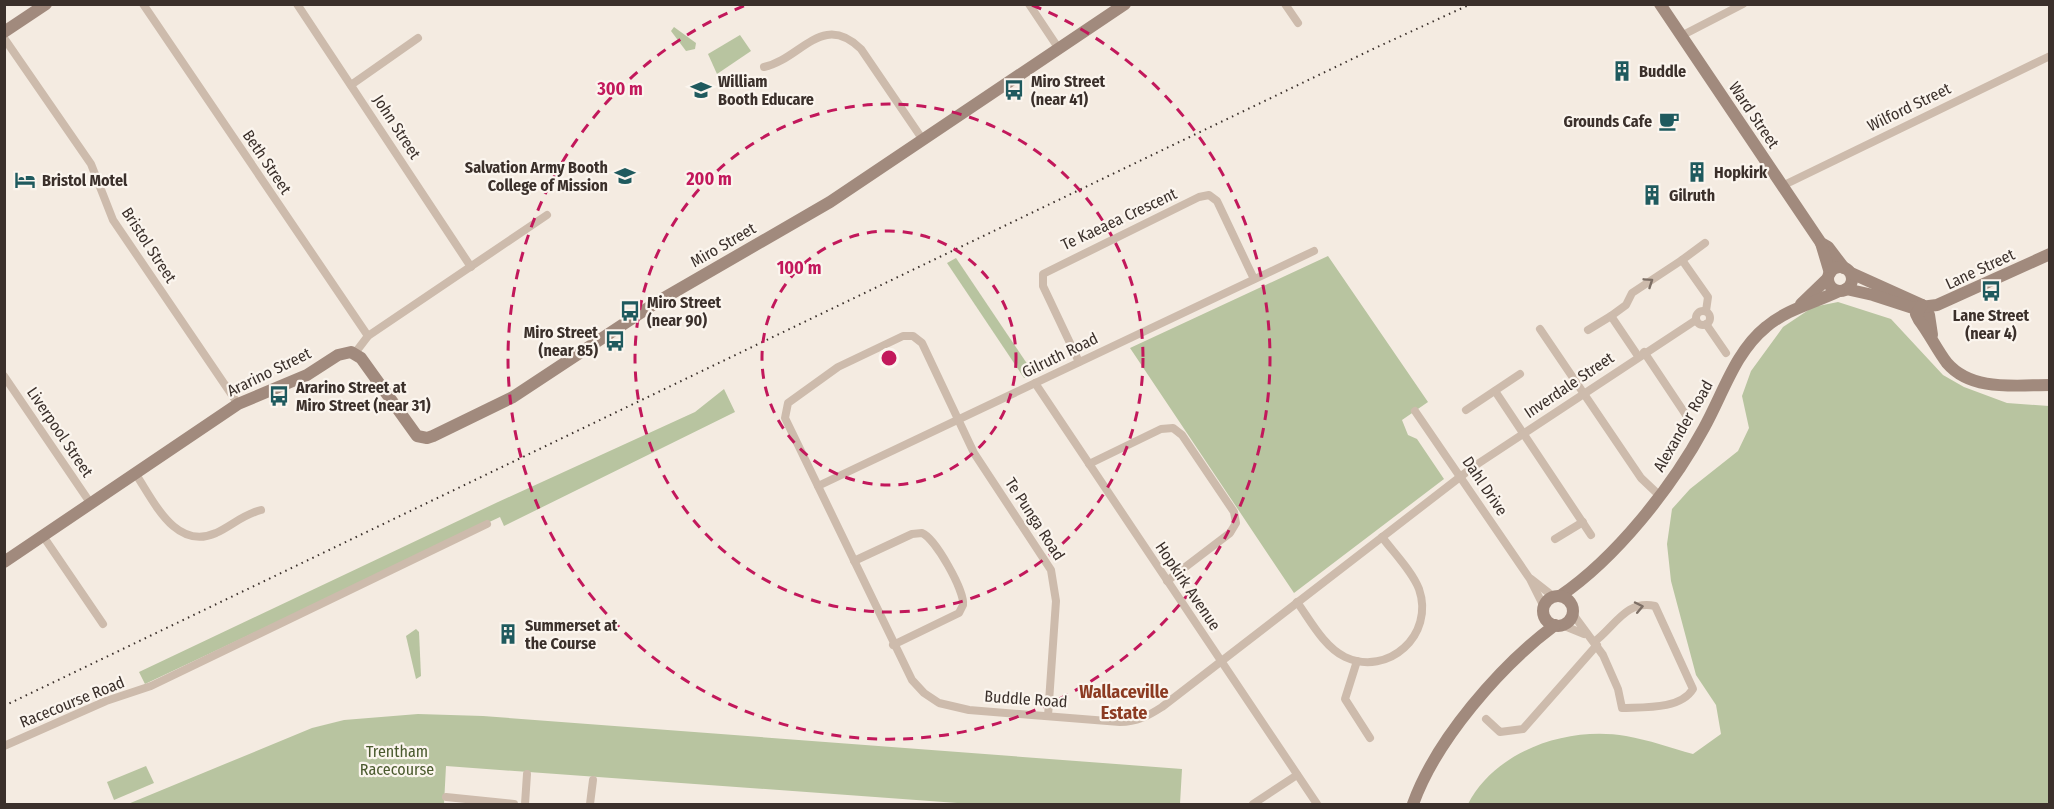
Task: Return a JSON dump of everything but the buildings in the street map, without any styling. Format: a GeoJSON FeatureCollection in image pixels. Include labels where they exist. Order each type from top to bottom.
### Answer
{"type":"FeatureCollection","features":[{"type":"Feature","properties":{"kind":"street"},"geometry":{"type":"LineString","coordinates":[[4,32],[46,4]]}},
{"type":"Feature","properties":{"kind":"street","name":"Beth Street"},"geometry":{"type":"LineString","coordinates":[[143,4],[368,336]]}},
{"type":"Feature","properties":{"kind":"street","name":"John Street"},"geometry":{"type":"LineString","coordinates":[[297,4],[471,267]]}},
{"type":"Feature","properties":{"kind":"street"},"geometry":{"type":"LineString","coordinates":[[1029,4],[1059,49]]}},
{"type":"Feature","properties":{"kind":"street","name":"Miro Street"},"geometry":{"type":"LineString","coordinates":[[355,352],[409,428],[417,436],[427,438],[433,436],[513,397],[633,317],[830,202],[1125,4]]}},
{"type":"Feature","properties":{"kind":"street"},"geometry":{"type":"LineString","coordinates":[[1285,4],[1298,23]]}},
{"type":"Feature","properties":{"kind":"street","name":"Ward Street"},"geometry":{"type":"LineString","coordinates":[[1660,4],[1821,243],[1829,275]]}},
{"type":"Feature","properties":{"kind":"street"},"geometry":{"type":"LineString","coordinates":[[1681,36],[1743,4]]}},
{"type":"Feature","properties":{"kind":"street"},"geometry":{"type":"LineString","coordinates":[[764,67],[774,64],[824,35],[843,36],[852,40],[923,140]]}},
{"type":"Feature","properties":{"kind":"street","name":"Bristol Street"},"geometry":{"type":"LineString","coordinates":[[4,38],[91,164],[112,220],[238,404]]}},
{"type":"Feature","properties":{"kind":"street"},"geometry":{"type":"LineString","coordinates":[[351,85],[418,38]]}},
{"type":"Feature","properties":{"kind":"street","name":"Wilford Street"},"geometry":{"type":"LineString","coordinates":[[1782,186],[2049,56]]}},
{"type":"Feature","properties":{"kind":"street","name":"Te Kaeaea Crescent"},"geometry":{"type":"LineString","coordinates":[[1079,362],[1043,286],[1043,274],[1199,197],[1209,195],[1217,201],[1254,279]]}},
{"type":"Feature","properties":{"kind":"street"},"geometry":{"type":"LineString","coordinates":[[355,352],[368,336],[547,215]]}},
{"type":"Feature","properties":{"kind":"street"},"geometry":{"type":"LineString","coordinates":[[1588,330],[1626,305],[1632,293],[1705,243]]}},
{"type":"Feature","properties":{"kind":"street","name":"Ward Street"},"geometry":{"type":"LineString","coordinates":[[1821,243],[1828,247],[1847,271],[1922,305]]}},
{"type":"Feature","properties":{"kind":"street","name":"Gilruth Road"},"geometry":{"type":"LineString","coordinates":[[818,486],[1254,279],[1307,260],[1314,251]]}},
{"type":"Feature","properties":{"kind":"street","name":"Lane Street"},"geometry":{"type":"LineString","coordinates":[[1922,305],[1944,304],[2049,254]]}},
{"type":"Feature","properties":{"kind":"street"},"geometry":{"type":"LineString","coordinates":[[1682,260],[1708,297],[1706,311],[1710,318],[1706,324],[1699,325],[1695,321]]}},
{"type":"Feature","properties":{"kind":"street"},"geometry":{"type":"LineString","coordinates":[[1842,290],[1851,284],[1847,271],[1836,268],[1829,275],[1832,288],[1842,290],[1873,295],[1914,308],[1922,305],[1929,315],[1932,335],[1947,362],[1960,374],[1975,381],[2049,385]]}},
{"type":"Feature","properties":{"kind":"street","name":"Alexander Road"},"geometry":{"type":"LineString","coordinates":[[1801,305],[1829,275]]}},
{"type":"Feature","properties":{"kind":"street","name":"Alexander Road"},"geometry":{"type":"LineString","coordinates":[[1413,804],[1426,773],[1443,744],[1517,658],[1558,625],[1569,620],[1572,610],[1596,568],[1660,496],[1688,458],[1743,352],[1764,328],[1801,305],[1842,290]]}},
{"type":"Feature","properties":{"kind":"street","name":"Inverdale Street"},"geometry":{"type":"LineString","coordinates":[[1461,477],[1641,354],[1695,321],[1698,312],[1706,311]]}},
{"type":"Feature","properties":{"kind":"street"},"geometry":{"type":"LineString","coordinates":[[1611,316],[1686,415]]}},
{"type":"Feature","properties":{"kind":"street"},"geometry":{"type":"LineString","coordinates":[[1706,324],[1726,353]]}},
{"type":"Feature","properties":{"kind":"street"},"geometry":{"type":"LineString","coordinates":[[1540,329],[1641,478],[1660,496]]}},
{"type":"Feature","properties":{"kind":"street","name":"Te Punga Road"},"geometry":{"type":"LineString","coordinates":[[818,486],[785,418],[786,406],[838,368],[900,337],[910,335],[921,341],[974,453],[1044,557],[1054,578],[1056,601],[1048,716]]}},
{"type":"Feature","properties":{"kind":"street","name":"Ararino Street"},"geometry":{"type":"LineString","coordinates":[[4,562],[238,404],[307,375],[338,354],[355,352]]}},
{"type":"Feature","properties":{"kind":"street"},"geometry":{"type":"LineString","coordinates":[[1466,410],[1520,374]]}},
{"type":"Feature","properties":{"kind":"street","name":"Liverpool Street"},"geometry":{"type":"LineString","coordinates":[[4,376],[91,504]]}},
{"type":"Feature","properties":{"kind":"street","name":"Hopkirk Avenue"},"geometry":{"type":"LineString","coordinates":[[1035,383],[1317,804]]}},
{"type":"Feature","properties":{"kind":"street"},"geometry":{"type":"LineString","coordinates":[[1495,391],[1591,535]]}},
{"type":"Feature","properties":{"kind":"street","name":"Dahl Drive"},"geometry":{"type":"LineString","coordinates":[[1415,411],[1530,579],[1544,611]]}},
{"type":"Feature","properties":{"kind":"street"},"geometry":{"type":"LineString","coordinates":[[1089,464],[1161,429],[1173,428],[1182,435],[1234,512],[1236,523],[1230,533],[1167,581]]}},
{"type":"Feature","properties":{"kind":"street"},"geometry":{"type":"LineString","coordinates":[[135,473],[168,521],[188,536],[202,537],[216,533],[243,515],[261,510]]}},
{"type":"Feature","properties":{"kind":"street","name":"Buddle Road"},"geometry":{"type":"LineString","coordinates":[[818,486],[893,645],[912,680],[924,693],[939,703],[958,709],[1120,722],[1136,720],[1152,713],[1461,477]]}},
{"type":"Feature","properties":{"kind":"street"},"geometry":{"type":"LineString","coordinates":[[1555,539],[1582,522]]}},
{"type":"Feature","properties":{"kind":"street","name":"Racecourse Road"},"geometry":{"type":"LineString","coordinates":[[4,746],[106,701],[151,686],[487,524]]}},
{"type":"Feature","properties":{"kind":"street"},"geometry":{"type":"LineString","coordinates":[[854,561],[912,534],[922,533],[933,542],[961,591],[963,605],[958,613],[893,645]]}},
{"type":"Feature","properties":{"kind":"street"},"geometry":{"type":"LineString","coordinates":[[43,536],[103,624]]}},
{"type":"Feature","properties":{"kind":"street"},"geometry":{"type":"LineString","coordinates":[[1297,602],[1334,650],[1357,661],[1376,662],[1397,654],[1413,638],[1420,620],[1421,599],[1418,587],[1382,537]]}},
{"type":"Feature","properties":{"kind":"street","name":"Alexander Road"},"geometry":{"type":"LineString","coordinates":[[1517,658],[1544,611],[1547,600],[1557,596],[1596,568]]}},
{"type":"Feature","properties":{"kind":"street","name":"Dahl Drive"},"geometry":{"type":"LineString","coordinates":[[1530,579],[1557,596]]}},
{"type":"Feature","properties":{"kind":"street"},"geometry":{"type":"LineString","coordinates":[[1486,719],[1500,732],[1523,729],[1593,641],[1627,610],[1646,605],[1655,606],[1693,689],[1690,693],[1666,705],[1622,708],[1618,689],[1593,641],[1567,599],[1557,596]]}},
{"type":"Feature","properties":{"kind":"street"},"geometry":{"type":"LineString","coordinates":[[1544,611],[1549,622],[1593,641]]}},
{"type":"Feature","properties":{"kind":"street"},"geometry":{"type":"LineString","coordinates":[[1357,661],[1345,699],[1370,738]]}},
{"type":"Feature","properties":{"kind":"street"},"geometry":{"type":"LineString","coordinates":[[525,804],[527,774]]}},
{"type":"Feature","properties":{"kind":"street"},"geometry":{"type":"LineString","coordinates":[[1253,804],[1297,775]]}},
{"type":"Feature","properties":{"kind":"street"},"geometry":{"type":"LineString","coordinates":[[590,804],[592,780]]}},
{"type":"Feature","properties":{"kind":"street"},"geometry":{"type":"LineString","coordinates":[[446,797],[514,804]]}},
{"type":"Feature","properties":{"kind":"green space"},"geometry":{"type":"Polygon","coordinates":[[[674,27],[696,43],[695,49],[686,51],[671,31],[674,27]]]}},
{"type":"Feature","properties":{"kind":"green space"},"geometry":{"type":"Polygon","coordinates":[[[740,35],[751,51],[717,74],[708,54],[740,35]]]}},
{"type":"Feature","properties":{"kind":"green space"},"geometry":{"type":"Polygon","coordinates":[[[1328,256],[1428,402],[1402,420],[1408,435],[1417,439],[1444,479],[1294,593],[1130,348],[1328,256]]]}},
{"type":"Feature","properties":{"kind":"green space"},"geometry":{"type":"Polygon","coordinates":[[[956,258],[1034,374],[1024,378],[947,263],[956,258]]]}},
{"type":"Feature","properties":{"kind":"green space"},"geometry":{"type":"Polygon","coordinates":[[[1838,302],[1891,319],[1943,375],[1964,387],[2007,403],[2049,406],[2049,804],[1468,804],[1480,785],[1496,769],[1515,756],[1558,739],[1581,735],[1626,736],[1693,754],[1721,734],[1716,705],[1696,675],[1671,581],[1667,544],[1672,509],[1690,489],[1738,451],[1749,428],[1742,396],[1751,371],[1783,327],[1813,307],[1838,302]]]}},
{"type":"Feature","properties":{"kind":"green space"},"geometry":{"type":"Polygon","coordinates":[[[724,389],[735,412],[504,526],[500,517],[145,684],[139,672],[498,502],[695,412],[724,389]]]}},
{"type":"Feature","properties":{"kind":"green space"},"geometry":{"type":"Polygon","coordinates":[[[416,629],[419,632],[421,676],[416,679],[406,636],[416,629]]]}},
{"type":"Feature","properties":{"kind":"green space","name":"Trentham Racecourse"},"geometry":{"type":"Polygon","coordinates":[[[418,714],[483,716],[1182,769],[1180,804],[971,804],[446,766],[444,804],[128,804],[312,728],[344,720],[418,714]]]}},
{"type":"Feature","properties":{"kind":"green space"},"geometry":{"type":"Polygon","coordinates":[[[146,766],[154,783],[114,800],[107,782],[146,766]]]}},
{"type":"Feature","properties":{"kind":"railway"},"geometry":{"type":"LineString","coordinates":[[4,706],[1471,4]]}},
{"type":"Feature","properties":{"kind":"place","name":"Buddle"},"geometry":{"type":"Point","coordinates":[1622,71]}},
{"type":"Feature","properties":{"kind":"place","name":"William Booth Educare"},"geometry":{"type":"Point","coordinates":[701,90]}},
{"type":"Feature","properties":{"kind":"place","name":"Miro Street (near 41)"},"geometry":{"type":"Point","coordinates":[1014,90]}},
{"type":"Feature","properties":{"kind":"place","name":"Grounds Cafe"},"geometry":{"type":"Point","coordinates":[1669,121]}},
{"type":"Feature","properties":{"kind":"place","name":"Hopkirk"},"geometry":{"type":"Point","coordinates":[1697,172]}},
{"type":"Feature","properties":{"kind":"place","name":"Salvation Army Booth College of Mission"},"geometry":{"type":"Point","coordinates":[625,176]}},
{"type":"Feature","properties":{"kind":"place","name":"Bristol Motel"},"geometry":{"type":"Point","coordinates":[25,180]}},
{"type":"Feature","properties":{"kind":"place","name":"Gilruth"},"geometry":{"type":"Point","coordinates":[1652,195]}},
{"type":"Feature","properties":{"kind":"place","name":"Lane Street (near 4)"},"geometry":{"type":"Point","coordinates":[1991,291]}},
{"type":"Feature","properties":{"kind":"place","name":"Miro Street (near 90)"},"geometry":{"type":"Point","coordinates":[630,311]}},
{"type":"Feature","properties":{"kind":"place","name":"Miro Street (near 85)"},"geometry":{"type":"Point","coordinates":[615,341]}},
{"type":"Feature","properties":{"kind":"place","name":"Ararino Street at Miro Street (near 31)"},"geometry":{"type":"Point","coordinates":[279,396]}},
{"type":"Feature","properties":{"kind":"place","name":"Summerset at the Course"},"geometry":{"type":"Point","coordinates":[508,634]}},
{"type":"Feature","properties":{"kind":"district","name":"Wallaceville Estate"},"geometry":{"type":"Point","coordinates":[1124,702]}}]}
